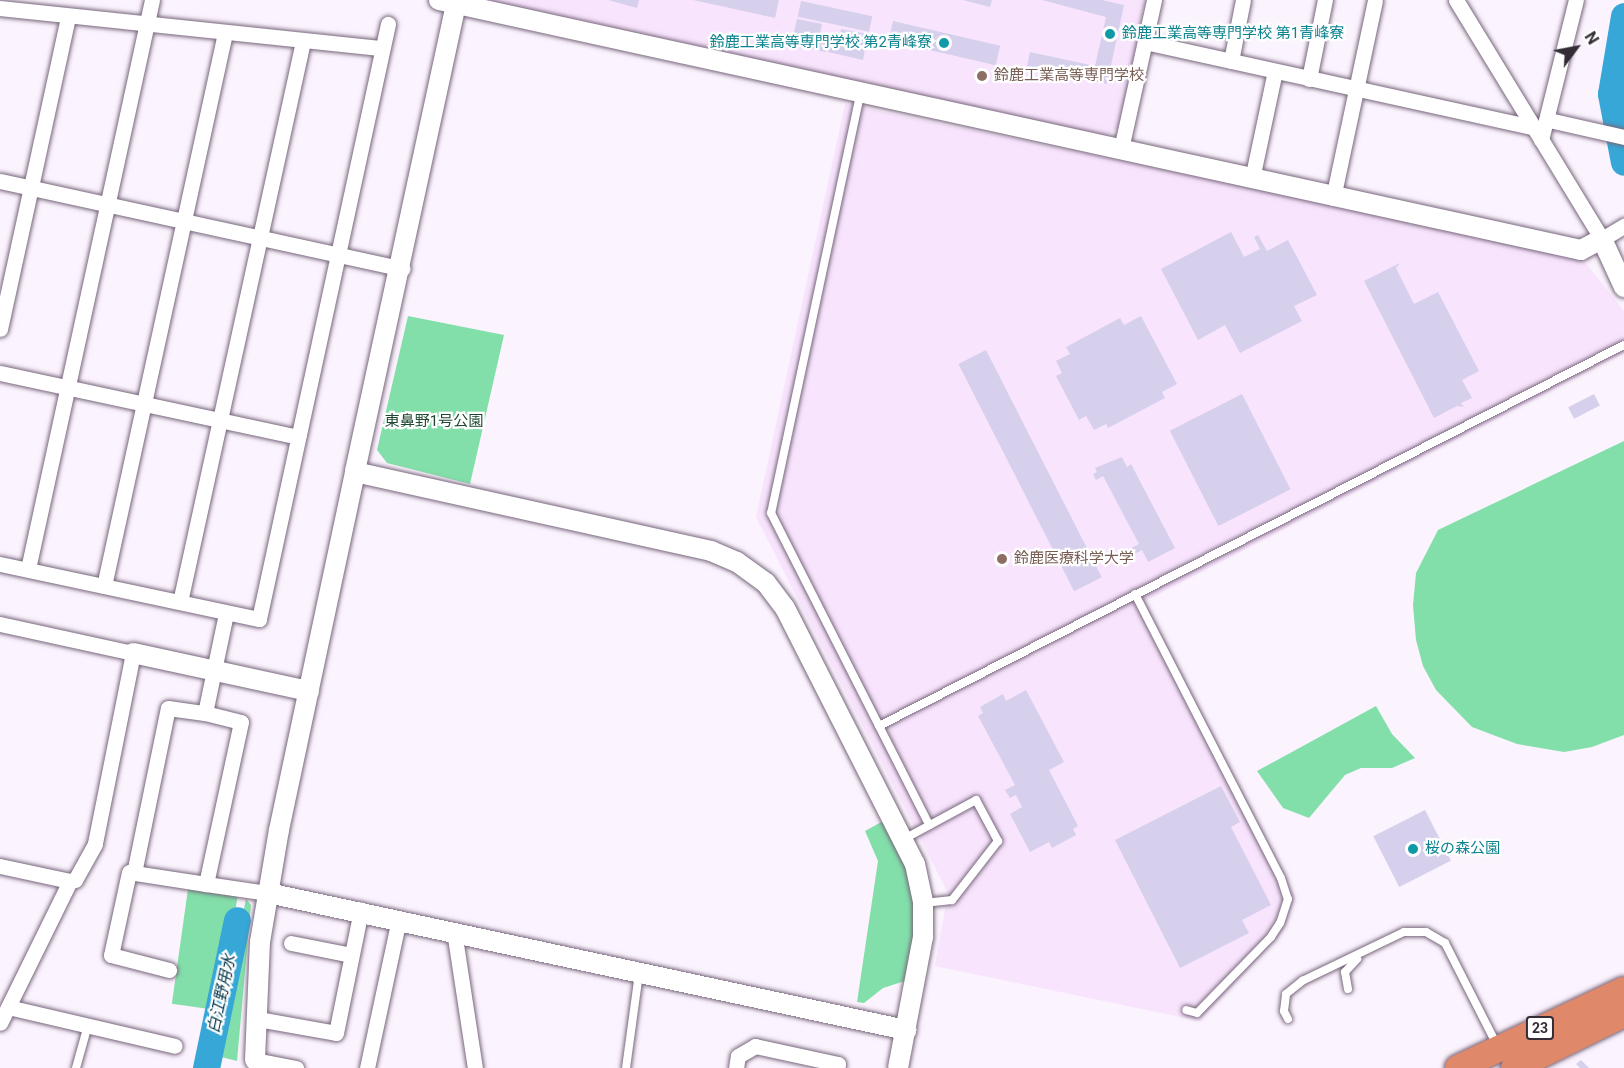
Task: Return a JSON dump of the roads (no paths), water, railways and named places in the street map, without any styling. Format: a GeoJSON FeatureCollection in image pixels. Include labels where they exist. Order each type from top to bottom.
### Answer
{"type":"FeatureCollection","features":[{"type":"Feature","properties":{"kind":"highway","name":"23"},"geometry":{"type":"LineString","coordinates":[[1458,1068],[1504,1058],[1624,990]]}},
{"type":"Feature","properties":{"kind":"highway","name":"23"},"geometry":{"type":"LineString","coordinates":[[1514,1068],[1624,1014]]}},
{"type":"Feature","properties":{"kind":"street"},"geometry":{"type":"LineString","coordinates":[[28,569],[152,0]]}},
{"type":"Feature","properties":{"kind":"street"},"geometry":{"type":"LineString","coordinates":[[1121,149],[1154,0]]}},
{"type":"Feature","properties":{"kind":"street"},"geometry":{"type":"LineString","coordinates":[[1231,61],[1243,0]]}},
{"type":"Feature","properties":{"kind":"street"},"geometry":{"type":"LineString","coordinates":[[1309,79],[1325,0]]}},
{"type":"Feature","properties":{"kind":"street"},"geometry":{"type":"LineString","coordinates":[[1334,198],[1376,0]]}},
{"type":"Feature","properties":{"kind":"street"},"geometry":{"type":"LineString","coordinates":[[1541,140],[1549,120],[1576,0]]}},
{"type":"Feature","properties":{"kind":"street"},"geometry":{"type":"LineString","coordinates":[[296,1068],[259,1063],[260,942],[268,893],[355,472],[402,269],[447,2],[860,94],[1121,149],[1334,198],[1581,250],[1624,226]]}},
{"type":"Feature","properties":{"kind":"street"},"geometry":{"type":"LineString","coordinates":[[1461,2],[1532,127],[1602,239],[1624,287]]}},
{"type":"Feature","properties":{"kind":"street"},"geometry":{"type":"LineString","coordinates":[[0,8],[382,48]]}},
{"type":"Feature","properties":{"kind":"street"},"geometry":{"type":"LineString","coordinates":[[0,329],[29,187],[68,16]]}},
{"type":"Feature","properties":{"kind":"street"},"geometry":{"type":"LineString","coordinates":[[0,564],[259,619],[388,24]]}},
{"type":"Feature","properties":{"kind":"street"},"geometry":{"type":"LineString","coordinates":[[104,586],[225,33]]}},
{"type":"Feature","properties":{"kind":"street"},"geometry":{"type":"LineString","coordinates":[[180,602],[303,41]]}},
{"type":"Feature","properties":{"kind":"street"},"geometry":{"type":"LineString","coordinates":[[1145,42],[1532,127]]}},
{"type":"Feature","properties":{"kind":"street"},"geometry":{"type":"LineString","coordinates":[[1252,179],[1275,71]]}},
{"type":"Feature","properties":{"kind":"street"},"geometry":{"type":"LineString","coordinates":[[1549,120],[1624,137]]}},
{"type":"Feature","properties":{"kind":"street"},"geometry":{"type":"LineString","coordinates":[[0,181],[402,269]]}},
{"type":"Feature","properties":{"kind":"street"},"geometry":{"type":"LineString","coordinates":[[0,373],[298,437]]}},
{"type":"Feature","properties":{"kind":"street"},"geometry":{"type":"LineString","coordinates":[[355,472],[711,550],[747,568],[766,582],[785,608],[915,864],[923,903],[923,937],[898,1068]]}},
{"type":"Feature","properties":{"kind":"street"},"geometry":{"type":"LineString","coordinates":[[205,713],[226,613]]}},
{"type":"Feature","properties":{"kind":"street"},"geometry":{"type":"LineString","coordinates":[[0,624],[309,691]]}},
{"type":"Feature","properties":{"kind":"street"},"geometry":{"type":"LineString","coordinates":[[0,866],[70,881],[75,880],[95,844],[133,653]]}},
{"type":"Feature","properties":{"kind":"street"},"geometry":{"type":"LineString","coordinates":[[169,970],[111,955],[127,871],[168,708],[205,713],[241,722],[206,884]]}},
{"type":"Feature","properties":{"kind":"street"},"geometry":{"type":"LineString","coordinates":[[127,871],[361,910],[906,1030]]}},
{"type":"Feature","properties":{"kind":"street"},"geometry":{"type":"LineString","coordinates":[[0,1023],[70,881]]}},
{"type":"Feature","properties":{"kind":"street"},"geometry":{"type":"LineString","coordinates":[[258,1019],[336,1033],[361,910]]}},
{"type":"Feature","properties":{"kind":"street"},"geometry":{"type":"LineString","coordinates":[[367,1068],[399,919]]}},
{"type":"Feature","properties":{"kind":"street"},"geometry":{"type":"LineString","coordinates":[[454,931],[476,1068]]}},
{"type":"Feature","properties":{"kind":"street"},"geometry":{"type":"LineString","coordinates":[[291,943],[351,956]]}},
{"type":"Feature","properties":{"kind":"street"},"geometry":{"type":"LineString","coordinates":[[8,1006],[175,1046]]}},
{"type":"Feature","properties":{"kind":"street"},"geometry":{"type":"LineString","coordinates":[[736,1068],[738,1056],[755,1046],[838,1064],[837,1068]]}},
{"type":"Feature","properties":{"kind":"lane"},"geometry":{"type":"LineString","coordinates":[[860,94],[771,509],[929,825]]}},
{"type":"Feature","properties":{"kind":"lane"},"geometry":{"type":"LineString","coordinates":[[879,726],[1624,345]]}},
{"type":"Feature","properties":{"kind":"lane"},"geometry":{"type":"LineString","coordinates":[[1136,594],[1281,878],[1288,899],[1280,923],[1271,937],[1197,1013],[1186,1010]]}},
{"type":"Feature","properties":{"kind":"lane"},"geometry":{"type":"LineString","coordinates":[[904,839],[976,800],[998,841],[952,900],[923,903]]}},
{"type":"Feature","properties":{"kind":"lane"},"geometry":{"type":"LineString","coordinates":[[1288,1019],[1283,1002],[1291,988],[1404,932],[1437,936],[1451,953],[1504,1058]]}},
{"type":"Feature","properties":{"kind":"lane"},"geometry":{"type":"LineString","coordinates":[[1348,989],[1344,978],[1349,964],[1376,946]]}},
{"type":"Feature","properties":{"kind":"lane"},"geometry":{"type":"LineString","coordinates":[[626,1068],[639,971]]}},
{"type":"Feature","properties":{"kind":"lane"},"geometry":{"type":"LineString","coordinates":[[76,1068],[88,1025]]}},
{"type":"Feature","properties":{"kind":"waterway"},"geometry":{"type":"LineString","coordinates":[[1624,16],[1611,94],[1624,162]]}},
{"type":"Feature","properties":{"kind":"waterway","name":"白江野用水"},"geometry":{"type":"LineString","coordinates":[[206,1068],[237,920]]}},
{"type":"Feature","properties":{"kind":"place","name":"鈴鹿工業高等専門学校 第1青峰寮"},"geometry":{"type":"Point","coordinates":[1110,34]}},
{"type":"Feature","properties":{"kind":"place","name":"鈴鹿工業高等専門学校 第2青峰寮"},"geometry":{"type":"Point","coordinates":[944,43]}},
{"type":"Feature","properties":{"kind":"place","name":"鈴鹿工業高等専門学校"},"geometry":{"type":"Point","coordinates":[982,76]}},
{"type":"Feature","properties":{"kind":"place","name":"鈴鹿医療科学大学"},"geometry":{"type":"Point","coordinates":[1002,559]}},
{"type":"Feature","properties":{"kind":"place","name":"桜の森公園"},"geometry":{"type":"Point","coordinates":[1413,849]}},
{"type":"Feature","properties":{"kind":"park label","name":"東鼻野1号公園"},"geometry":{"type":"Point","coordinates":[434,422]}}]}
